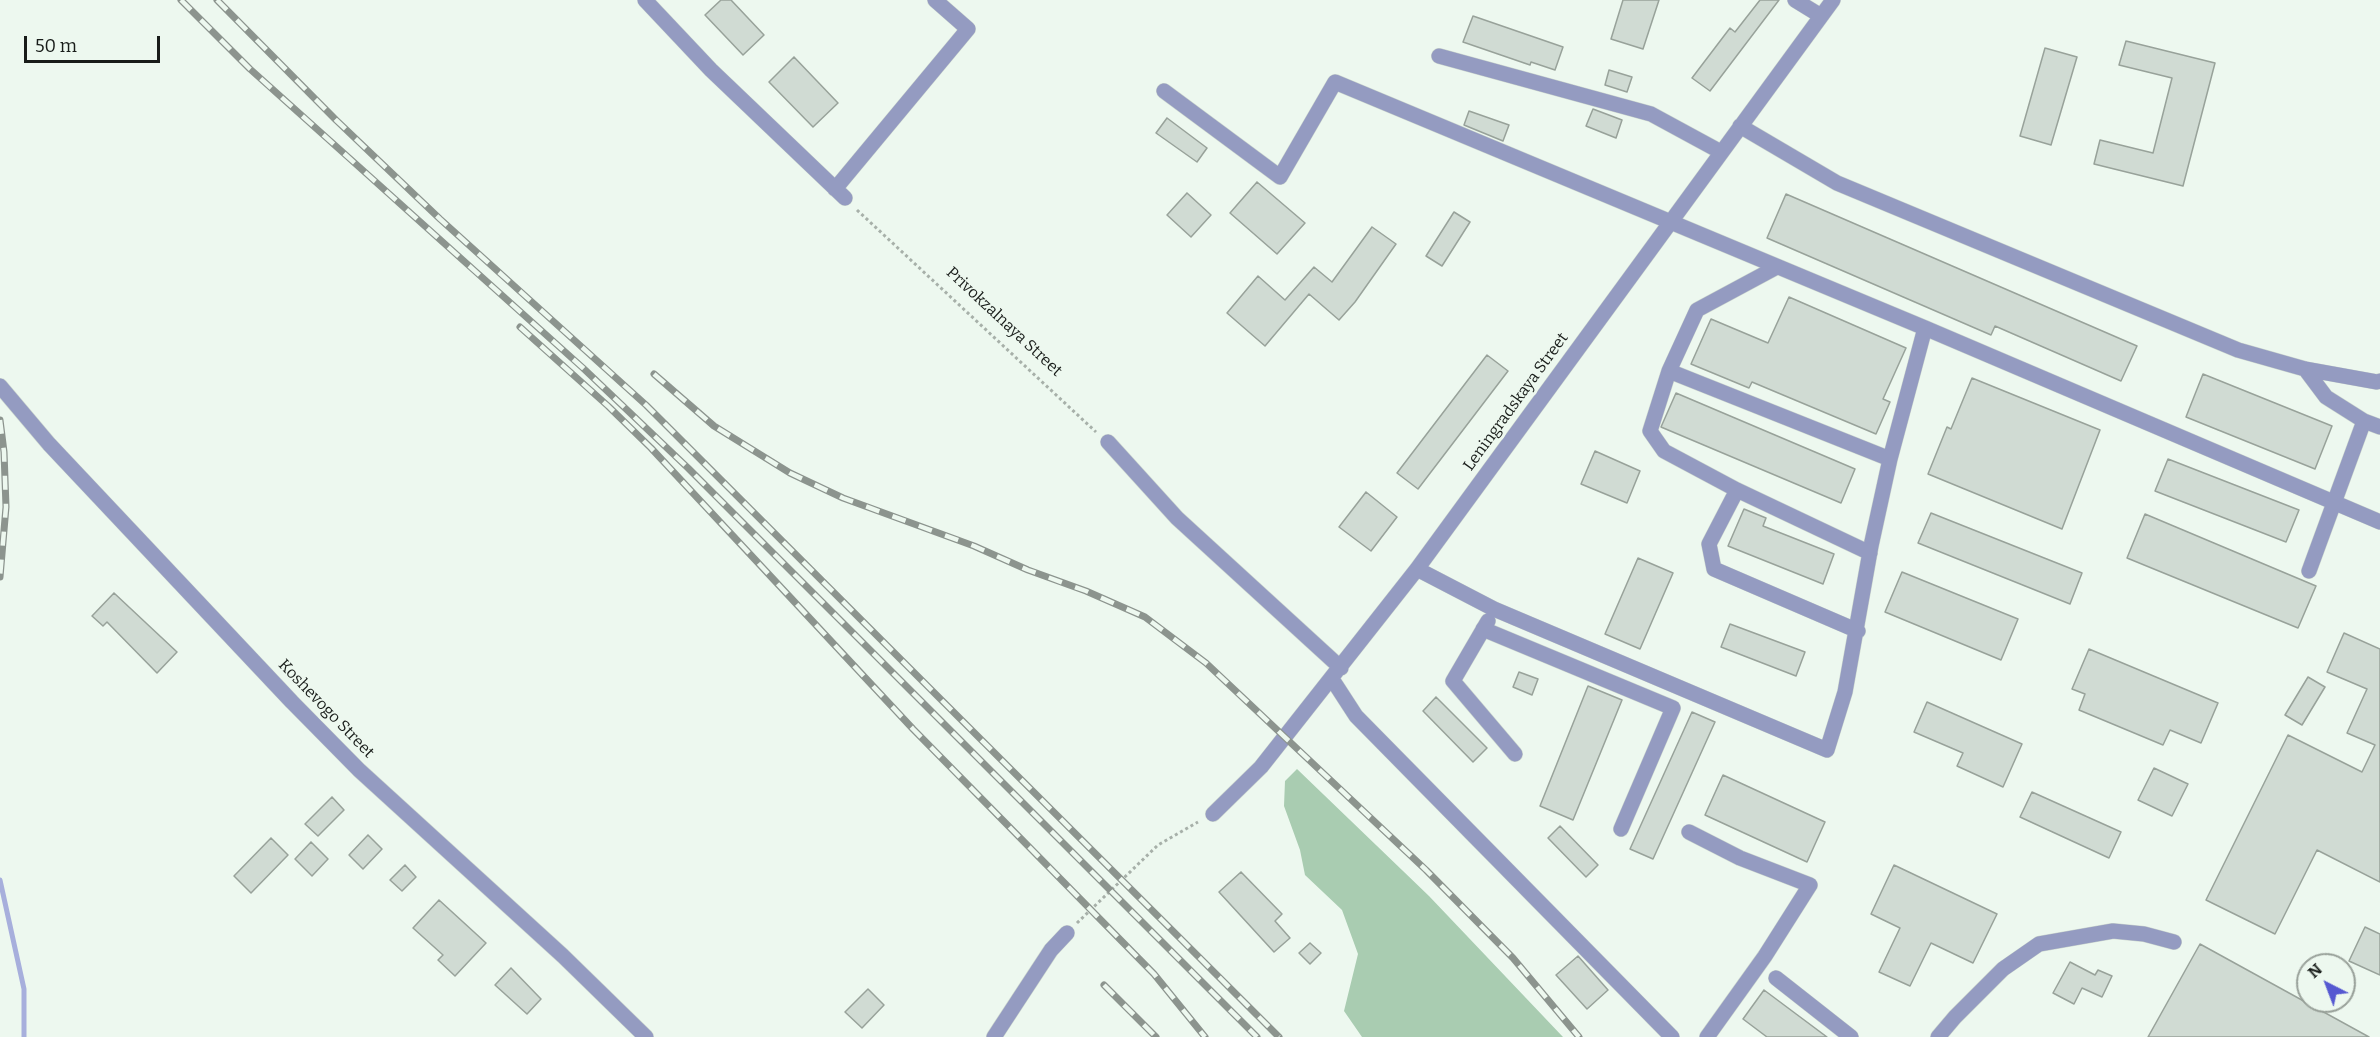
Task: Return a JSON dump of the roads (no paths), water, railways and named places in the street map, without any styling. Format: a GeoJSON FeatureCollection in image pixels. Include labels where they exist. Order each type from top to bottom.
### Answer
{"type":"FeatureCollection","features":[{"type":"Feature","properties":{"kind":"street"},"geometry":{"type":"LineString","coordinates":[[645,0],[711,70],[840,194],[968,28],[935,0]]}},
{"type":"Feature","properties":{"kind":"street"},"geometry":{"type":"LineString","coordinates":[[1796,0],[1821,16]]}},
{"type":"Feature","properties":{"kind":"street","name":"Leningradskaya Street"},"geometry":{"type":"LineString","coordinates":[[1213,814],[1262,767],[1417,569],[1833,0]]}},
{"type":"Feature","properties":{"kind":"street"},"geometry":{"type":"LineString","coordinates":[[1439,56],[1651,114],[1721,152]]}},
{"type":"Feature","properties":{"kind":"street"},"geometry":{"type":"LineString","coordinates":[[1164,91],[1280,177],[1335,82],[1925,328],[2380,522]]}},
{"type":"Feature","properties":{"kind":"street"},"geometry":{"type":"LineString","coordinates":[[1740,126],[1837,183],[2238,350],[2305,369],[2380,381]]}},
{"type":"Feature","properties":{"kind":"street"},"geometry":{"type":"LineString","coordinates":[[1778,267],[1697,310],[1669,371],[1650,431],[1664,451],[1737,490],[1870,553]]}},
{"type":"Feature","properties":{"kind":"street"},"geometry":{"type":"LineString","coordinates":[[1417,569],[1494,609],[1827,750],[1845,692],[1858,631],[1870,553],[1890,459],[1925,328]]}},
{"type":"Feature","properties":{"kind":"street"},"geometry":{"type":"LineString","coordinates":[[2305,369],[2326,397],[2364,422],[2380,427]]}},
{"type":"Feature","properties":{"kind":"street"},"geometry":{"type":"LineString","coordinates":[[1669,371],[1890,459]]}},
{"type":"Feature","properties":{"kind":"street","name":"Koshevogo Street"},"geometry":{"type":"LineString","coordinates":[[0,386],[49,444],[351,762],[563,956],[646,1037]]}},
{"type":"Feature","properties":{"kind":"street"},"geometry":{"type":"LineString","coordinates":[[2309,571],[2364,422]]}},
{"type":"Feature","properties":{"kind":"street"},"geometry":{"type":"LineString","coordinates":[[1108,442],[1177,518],[1337,673],[1356,716],[1672,1037]]}},
{"type":"Feature","properties":{"kind":"street"},"geometry":{"type":"LineString","coordinates":[[1737,490],[1709,544],[1714,569],[1858,631]]}},
{"type":"Feature","properties":{"kind":"street"},"geometry":{"type":"LineString","coordinates":[[1494,609],[1453,681],[1515,754]]}},
{"type":"Feature","properties":{"kind":"street"},"geometry":{"type":"LineString","coordinates":[[1484,629],[1673,708],[1621,829]]}},
{"type":"Feature","properties":{"kind":"street"},"geometry":{"type":"LineString","coordinates":[[1689,832],[1740,858],[1810,885],[1765,956],[1707,1037]]}},
{"type":"Feature","properties":{"kind":"street"},"geometry":{"type":"LineString","coordinates":[[1938,1037],[2002,969],[2039,944],[2113,931],[2144,934],[2174,942]]}},
{"type":"Feature","properties":{"kind":"street"},"geometry":{"type":"LineString","coordinates":[[994,1037],[1051,950],[1067,933]]}},
{"type":"Feature","properties":{"kind":"street"},"geometry":{"type":"LineString","coordinates":[[1776,978],[1851,1037]]}},
{"type":"Feature","properties":{"kind":"waterway"},"geometry":{"type":"LineString","coordinates":[[0,880],[24,989],[24,1037]]}},
{"type":"Feature","properties":{"kind":"railway"},"geometry":{"type":"LineString","coordinates":[[181,0],[250,69],[583,368],[688,468],[1257,1037]]}},
{"type":"Feature","properties":{"kind":"railway"},"geometry":{"type":"LineString","coordinates":[[217,0],[336,120],[440,219],[646,405],[1279,1037]]}},
{"type":"Feature","properties":{"kind":"railway"},"geometry":{"type":"LineString","coordinates":[[520,327],[651,448],[913,729],[1154,974],[1205,1037]]}},
{"type":"Feature","properties":{"kind":"railway"},"geometry":{"type":"LineString","coordinates":[[654,374],[714,426],[790,473],[843,498],[974,546],[1145,617],[1206,663],[1426,870],[1513,958],[1579,1037]]}},
{"type":"Feature","properties":{"kind":"railway"},"geometry":{"type":"LineString","coordinates":[[0,420],[6,507],[0,577]]}},
{"type":"Feature","properties":{"kind":"railway"},"geometry":{"type":"LineString","coordinates":[[1104,985],[1156,1037]]}}]}
